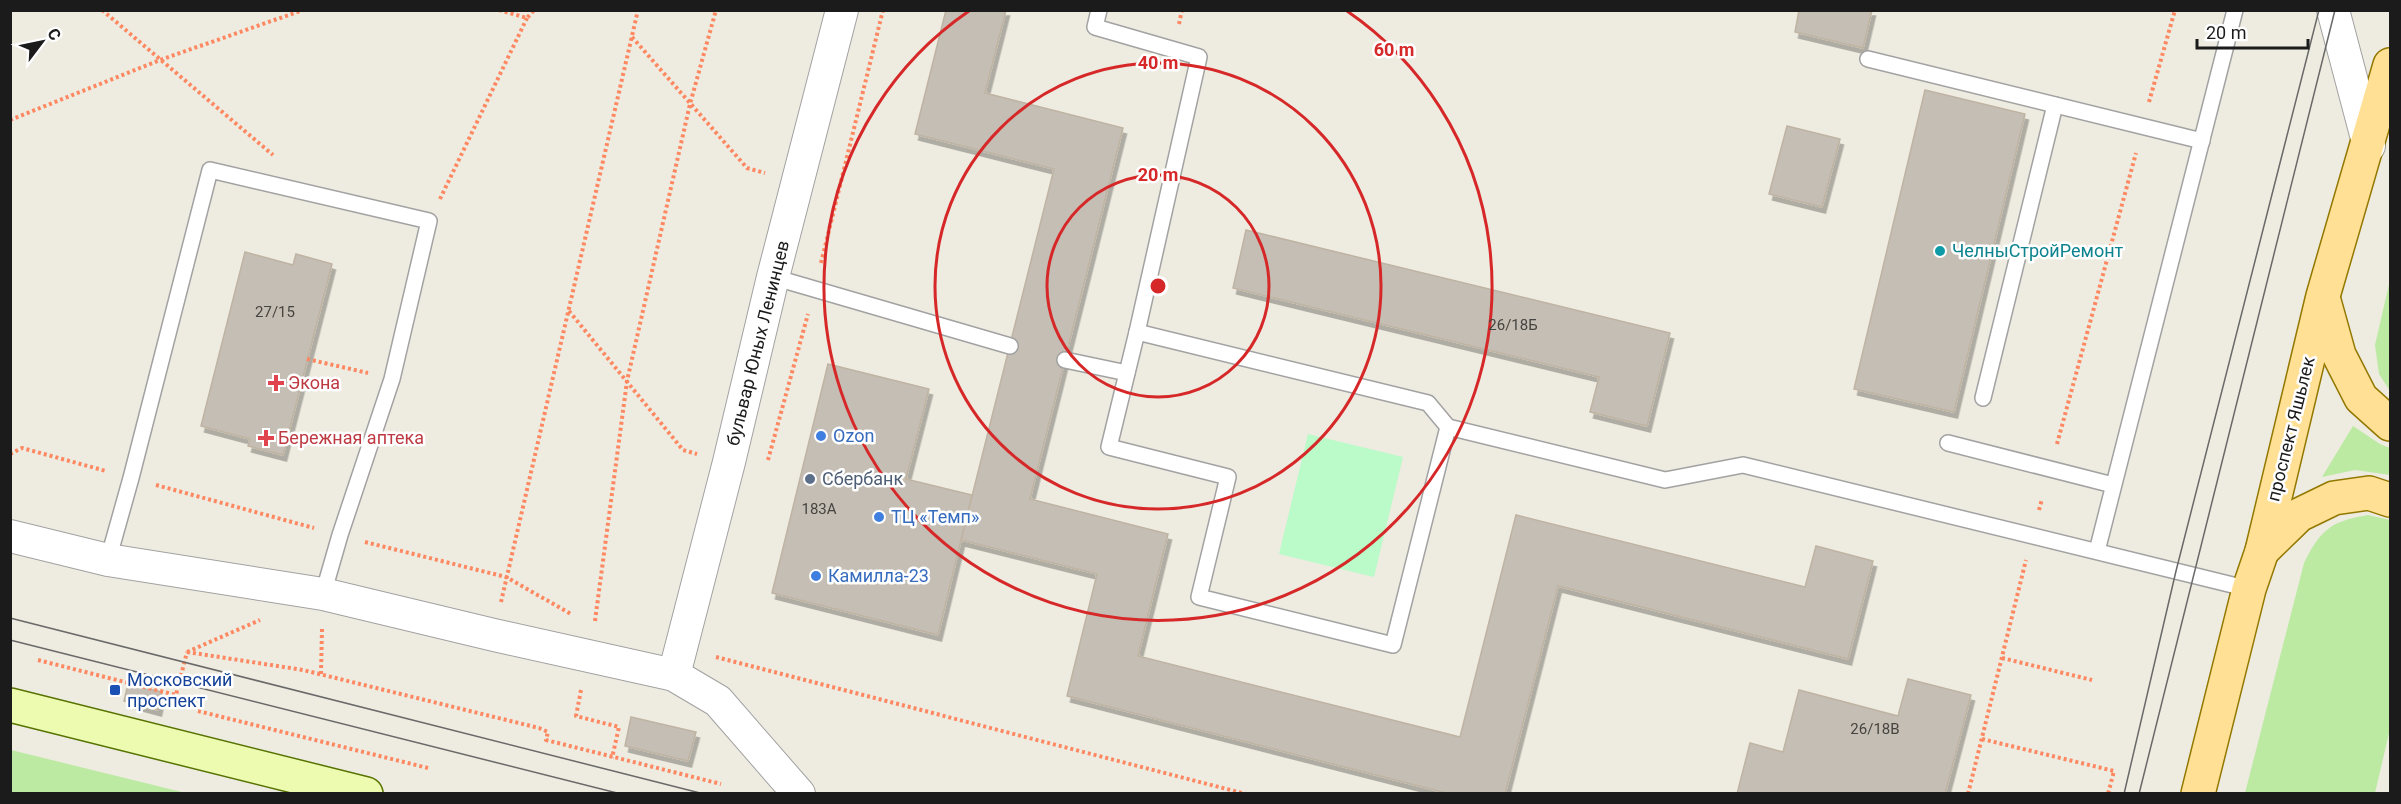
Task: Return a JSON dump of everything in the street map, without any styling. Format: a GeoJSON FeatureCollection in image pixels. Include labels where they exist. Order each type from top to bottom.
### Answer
{"type":"FeatureCollection","features":[{"type":"Feature","properties":{"kind":"main road","name":"проспект Яшьлек"},"geometry":{"type":"LineString","coordinates":[[2198,794],[2249,589],[2262,551],[2323,296],[2391,65]]}},
{"type":"Feature","properties":{"kind":"main road"},"geometry":{"type":"LineString","coordinates":[[2323,296],[2339,356],[2361,398],[2391,424]]}},
{"type":"Feature","properties":{"kind":"main road"},"geometry":{"type":"LineString","coordinates":[[2262,551],[2299,515],[2334,498],[2369,493],[2391,500]]}},
{"type":"Feature","properties":{"kind":"main road"},"geometry":{"type":"LineString","coordinates":[[10,705],[366,794]]}},
{"type":"Feature","properties":{"kind":"street","name":"бульвар Юных Ленинцев"},"geometry":{"type":"LineString","coordinates":[[677,662],[729,462],[772,277],[842,10]]}},
{"type":"Feature","properties":{"kind":"street"},"geometry":{"type":"LineString","coordinates":[[2333,12],[2369,146]]}},
{"type":"Feature","properties":{"kind":"street"},"geometry":{"type":"LineString","coordinates":[[10,536],[108,560],[323,594],[494,635],[591,641],[677,662],[718,701],[799,794]]}},
{"type":"Feature","properties":{"kind":"lane"},"geometry":{"type":"LineString","coordinates":[[1099,10],[1095,27],[1199,57],[1109,447],[1228,477],[1198,597],[1393,645],[1449,427]]}},
{"type":"Feature","properties":{"kind":"lane"},"geometry":{"type":"LineString","coordinates":[[2097,550],[2235,10]]}},
{"type":"Feature","properties":{"kind":"lane"},"geometry":{"type":"LineString","coordinates":[[1868,59],[2202,141]]}},
{"type":"Feature","properties":{"kind":"lane"},"geometry":{"type":"LineString","coordinates":[[1983,398],[2055,105]]}},
{"type":"Feature","properties":{"kind":"lane"},"geometry":{"type":"LineString","coordinates":[[108,560],[210,170],[429,221],[392,379],[340,535],[323,594]]}},
{"type":"Feature","properties":{"kind":"lane"},"geometry":{"type":"LineString","coordinates":[[772,277],[1010,346]]}},
{"type":"Feature","properties":{"kind":"lane"},"geometry":{"type":"LineString","coordinates":[[1137,332],[1428,403],[1449,427],[1665,480],[1743,465],[2249,589]]}},
{"type":"Feature","properties":{"kind":"lane"},"geometry":{"type":"LineString","coordinates":[[1065,360],[1127,373]]}},
{"type":"Feature","properties":{"kind":"lane"},"geometry":{"type":"LineString","coordinates":[[1948,443],[2114,485]]}},
{"type":"Feature","properties":{"kind":"path"},"geometry":{"type":"LineString","coordinates":[[102,10],[277,158]]}},
{"type":"Feature","properties":{"kind":"path"},"geometry":{"type":"LineString","coordinates":[[10,120],[160,60],[303,10]]}},
{"type":"Feature","properties":{"kind":"path"},"geometry":{"type":"LineString","coordinates":[[499,10],[527,18]]}},
{"type":"Feature","properties":{"kind":"path"},"geometry":{"type":"LineString","coordinates":[[429,221],[527,18],[534,10]]}},
{"type":"Feature","properties":{"kind":"path"},"geometry":{"type":"LineString","coordinates":[[494,635],[638,10]]}},
{"type":"Feature","properties":{"kind":"path"},"geometry":{"type":"LineString","coordinates":[[612,758],[619,727],[576,716],[591,641],[627,381],[690,104],[716,10]]}},
{"type":"Feature","properties":{"kind":"path"},"geometry":{"type":"LineString","coordinates":[[569,311],[683,450],[766,470],[814,289],[883,10]]}},
{"type":"Feature","properties":{"kind":"path"},"geometry":{"type":"LineString","coordinates":[[2147,110],[2175,10]]}},
{"type":"Feature","properties":{"kind":"path"},"geometry":{"type":"LineString","coordinates":[[632,36],[747,168],[838,192]]}},
{"type":"Feature","properties":{"kind":"path"},"geometry":{"type":"LineString","coordinates":[[2055,452],[2136,152]]}},
{"type":"Feature","properties":{"kind":"path"},"geometry":{"type":"LineString","coordinates":[[307,359],[392,379]]}},
{"type":"Feature","properties":{"kind":"path"},"geometry":{"type":"LineString","coordinates":[[10,454],[22,448],[506,578],[591,641]]}},
{"type":"Feature","properties":{"kind":"path"},"geometry":{"type":"LineString","coordinates":[[1968,794],[2026,558]]}},
{"type":"Feature","properties":{"kind":"path"},"geometry":{"type":"LineString","coordinates":[[321,674],[323,594]]}},
{"type":"Feature","properties":{"kind":"path"},"geometry":{"type":"LineString","coordinates":[[187,652],[270,616]]}},
{"type":"Feature","properties":{"kind":"path"},"geometry":{"type":"LineString","coordinates":[[716,657],[719,646]]}},
{"type":"Feature","properties":{"kind":"path"},"geometry":{"type":"LineString","coordinates":[[187,652],[321,674],[539,728],[548,732],[546,740],[721,784]]}},
{"type":"Feature","properties":{"kind":"path"},"geometry":{"type":"LineString","coordinates":[[38,660],[176,695],[187,652]]}},
{"type":"Feature","properties":{"kind":"path"},"geometry":{"type":"LineString","coordinates":[[677,662],[716,657],[1246,794]]}},
{"type":"Feature","properties":{"kind":"path"},"geometry":{"type":"LineString","coordinates":[[2002,658],[2092,680]]}},
{"type":"Feature","properties":{"kind":"path"},"geometry":{"type":"LineString","coordinates":[[198,711],[429,768]]}},
{"type":"Feature","properties":{"kind":"path"},"geometry":{"type":"LineString","coordinates":[[1982,739],[2114,771],[2108,794]]}},
{"type":"Feature","properties":{"kind":"green space"},"geometry":{"type":"Polygon","coordinates":[[[2390,280],[2390,391],[2379,374],[2375,345],[2390,280]]]}},
{"type":"Feature","properties":{"kind":"green space"},"geometry":{"type":"Polygon","coordinates":[[[2353,426],[2390,448],[2390,475],[2355,470],[2322,477],[2353,426]]]}},
{"type":"Feature","properties":{"kind":"green space"},"geometry":{"type":"Polygon","coordinates":[[[1308,434],[1403,457],[1374,577],[1279,554],[1308,434]]]}},
{"type":"Feature","properties":{"kind":"green space"},"geometry":{"type":"Polygon","coordinates":[[[2368,515],[2390,520],[2390,729],[2375,793],[2245,793],[2304,563],[2316,542],[2328,529],[2345,520],[2368,515]]]}},
{"type":"Feature","properties":{"kind":"green space"},"geometry":{"type":"Polygon","coordinates":[[[11,750],[186,793],[11,793],[11,750]]]}},
{"type":"Feature","properties":{"kind":"building"},"geometry":{"type":"Polygon","coordinates":[[[946,10],[1006,10],[985,93],[1123,128],[1030,499],[1168,534],[1138,656],[1460,737],[1516,515],[1805,587],[1816,546],[1873,561],[1848,659],[1558,586],[1505,794],[1450,794],[1067,696],[1097,574],[961,540],[1054,169],[915,134],[946,10]]]}},
{"type":"Feature","properties":{"kind":"building"},"geometry":{"type":"Polygon","coordinates":[[[1799,10],[1872,10],[1863,48],[1795,32],[1799,10]]]}},
{"type":"Feature","properties":{"kind":"building","name":"ЧелныСтройРемонт"},"geometry":{"type":"Polygon","coordinates":[[[1925,90],[2025,114],[1954,412],[1854,389],[1925,90]]]}},
{"type":"Feature","properties":{"kind":"building"},"geometry":{"type":"Polygon","coordinates":[[[1787,126],[1840,139],[1822,207],[1769,194],[1787,126]]]}},
{"type":"Feature","properties":{"kind":"building"},"geometry":{"type":"Polygon","coordinates":[[[1246,230],[1670,333],[1647,426],[1590,412],[1599,377],[1233,288],[1246,230]]]}},
{"type":"Feature","properties":{"kind":"building"},"geometry":{"type":"Polygon","coordinates":[[[245,252],[293,265],[296,254],[332,264],[283,455],[248,446],[250,439],[201,426],[245,252]]]}},
{"type":"Feature","properties":{"kind":"building","name":"ТЦ «Темп»"},"geometry":{"type":"Polygon","coordinates":[[[828,364],[929,389],[906,479],[972,495],[938,635],[772,593],[828,364]]]}},
{"type":"Feature","properties":{"kind":"building"},"geometry":{"type":"Polygon","coordinates":[[[1908,679],[1971,695],[1945,794],[1737,794],[1750,743],[1783,752],[1799,690],[1898,716],[1908,679]]]}},
{"type":"Feature","properties":{"kind":"building"},"geometry":{"type":"Polygon","coordinates":[[[128,684],[162,692],[158,710],[124,701],[128,684]]]}},
{"type":"Feature","properties":{"kind":"building"},"geometry":{"type":"Polygon","coordinates":[[[631,717],[696,732],[688,761],[625,746],[631,717]]]}},
{"type":"Feature","properties":{"kind":"tram line"},"geometry":{"type":"LineString","coordinates":[[2124,794],[2176,571],[2319,10]]}},
{"type":"Feature","properties":{"kind":"tram line"},"geometry":{"type":"LineString","coordinates":[[2139,794],[2335,10]]}},
{"type":"Feature","properties":{"kind":"tram line"},"geometry":{"type":"LineString","coordinates":[[10,618],[704,794]]}},
{"type":"Feature","properties":{"kind":"tram line"},"geometry":{"type":"LineString","coordinates":[[10,640],[621,794]]}},
{"type":"Feature","properties":{"kind":"place","name":"ЧелныСтройРемонт"},"geometry":{"type":"Point","coordinates":[1940,251]}},
{"type":"Feature","properties":{"kind":"place","name":"Экона"},"geometry":{"type":"Point","coordinates":[276,383]}},
{"type":"Feature","properties":{"kind":"place","name":"Ozon"},"geometry":{"type":"Point","coordinates":[821,436]}},
{"type":"Feature","properties":{"kind":"place","name":"Бережная аптека"},"geometry":{"type":"Point","coordinates":[266,438]}},
{"type":"Feature","properties":{"kind":"place","name":"Сбербанк"},"geometry":{"type":"Point","coordinates":[810,479]}},
{"type":"Feature","properties":{"kind":"place","name":"ТЦ «Темп»"},"geometry":{"type":"Point","coordinates":[879,517]}},
{"type":"Feature","properties":{"kind":"place","name":"Камилла-23"},"geometry":{"type":"Point","coordinates":[816,576]}},
{"type":"Feature","properties":{"kind":"place","name":"Московский проспект"},"geometry":{"type":"Point","coordinates":[115,690]}}]}
